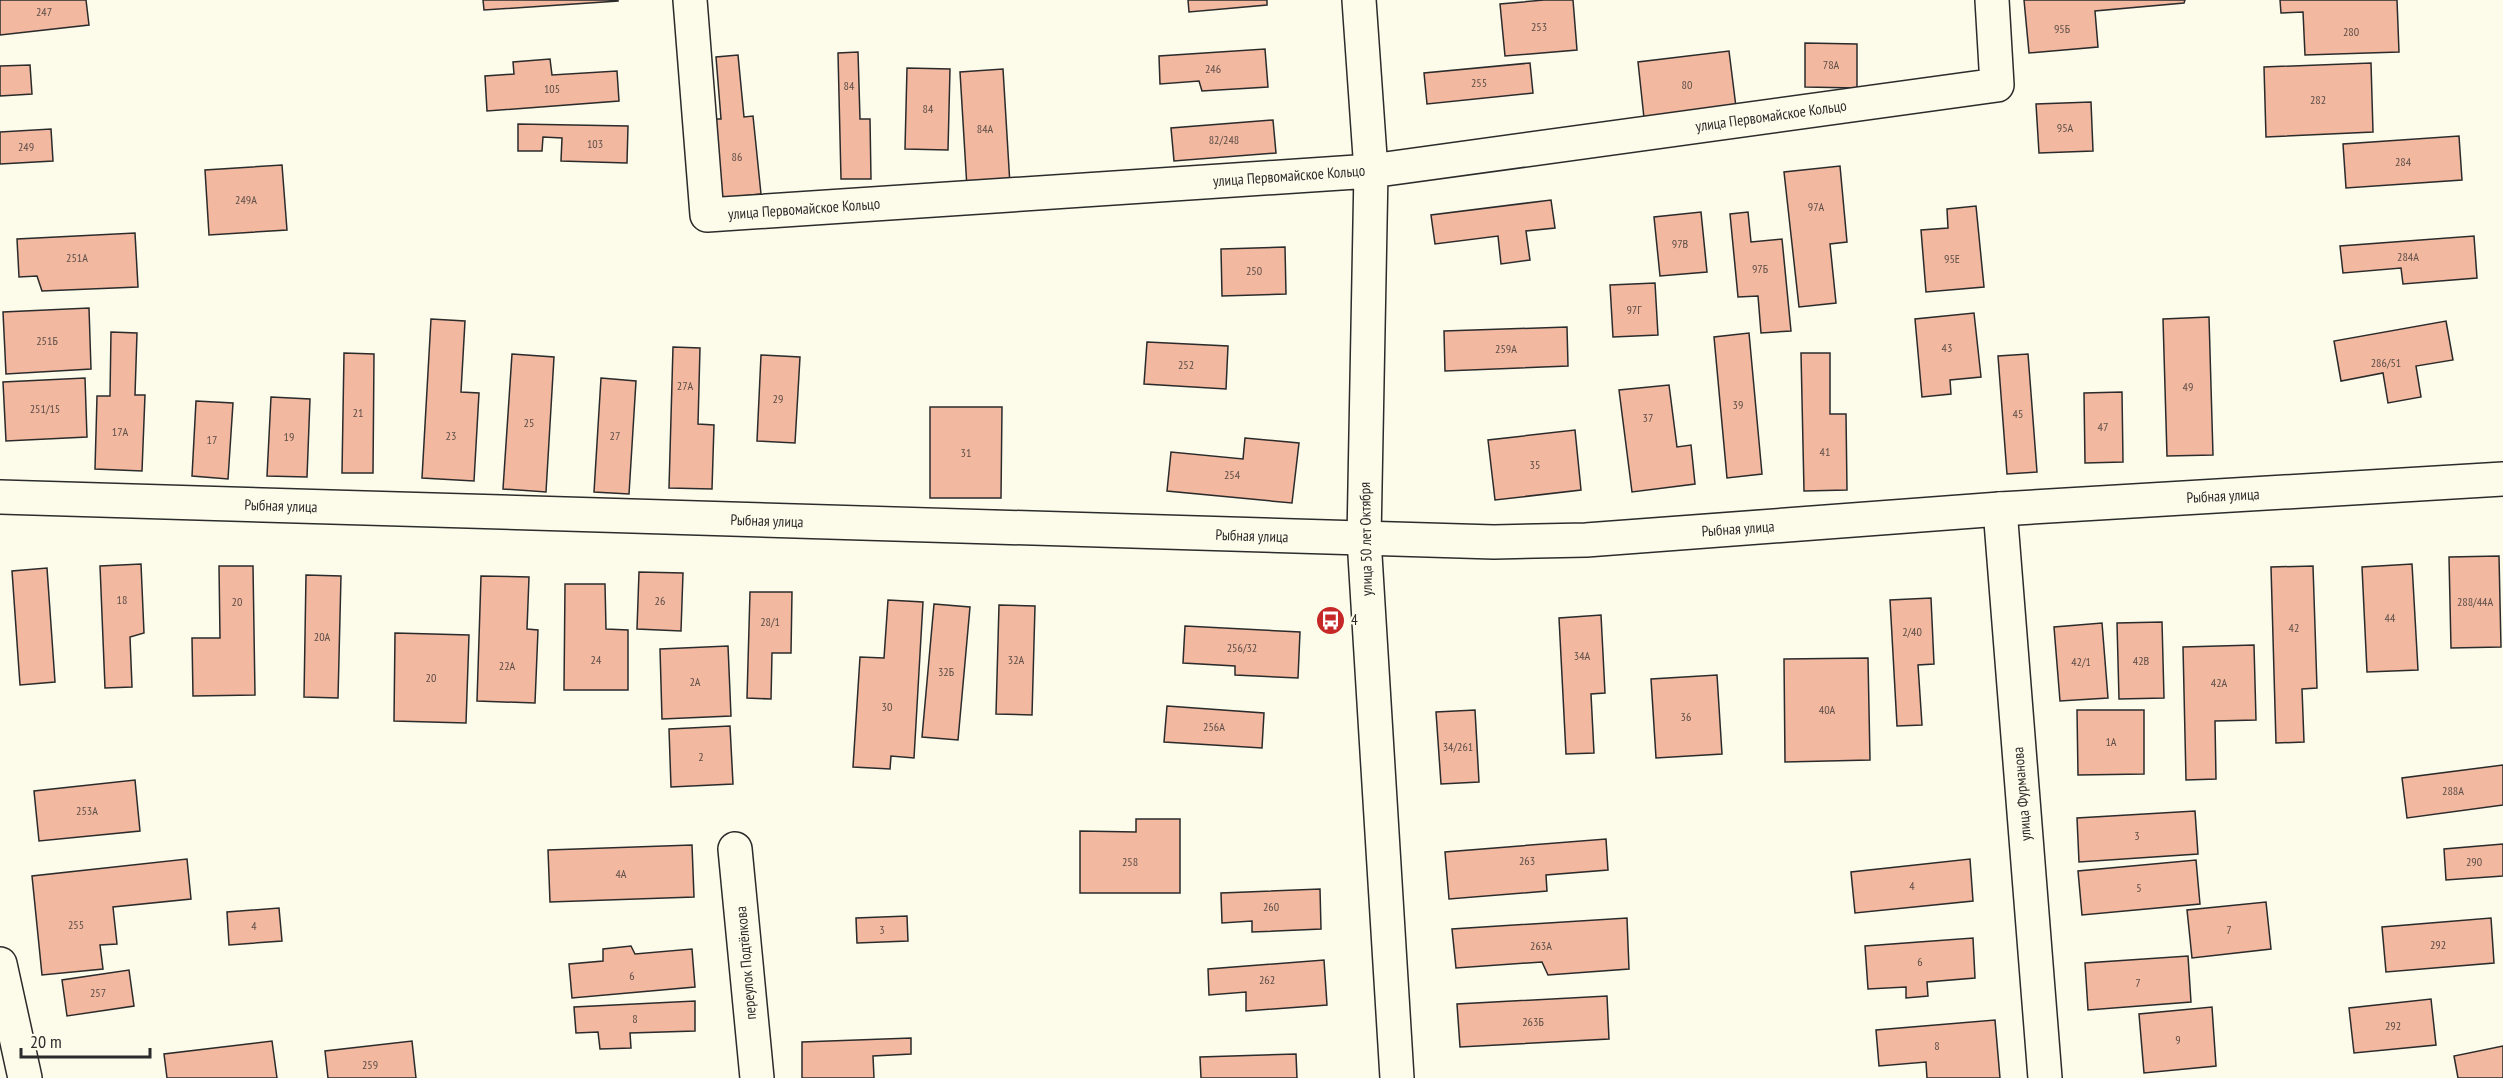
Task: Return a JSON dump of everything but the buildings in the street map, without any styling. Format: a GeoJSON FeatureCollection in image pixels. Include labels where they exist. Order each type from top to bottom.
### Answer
{"type":"FeatureCollection","features":[{"type":"Feature","properties":{"kind":"street","name":"улица Первомайское Кольцо"},"geometry":{"type":"LineString","coordinates":[[690,0],[707,215],[1371,171],[1997,85],[1992,0]]}},
{"type":"Feature","properties":{"kind":"street","name":"улица 50 лет Октября"},"geometry":{"type":"LineString","coordinates":[[1359,0],[1371,171],[1364,539],[1396,1078]]}},
{"type":"Feature","properties":{"kind":"street","name":"Рыбная улица"},"geometry":{"type":"LineString","coordinates":[[0,497],[1364,539],[1586,540],[2000,509],[2503,479]]}},
{"type":"Feature","properties":{"kind":"street","name":"улица Фурманова"},"geometry":{"type":"LineString","coordinates":[[2000,509],[2045,1078]]}},
{"type":"Feature","properties":{"kind":"street","name":"переулок Подтёлкова"},"geometry":{"type":"LineString","coordinates":[[735,849],[757,1078]]}},
{"type":"Feature","properties":{"kind":"street"},"geometry":{"type":"LineString","coordinates":[[0,964],[26,1078]]}},
{"type":"Feature","properties":{"kind":"place","name":"4"},"geometry":{"type":"Point","coordinates":[1330,620]}}]}
